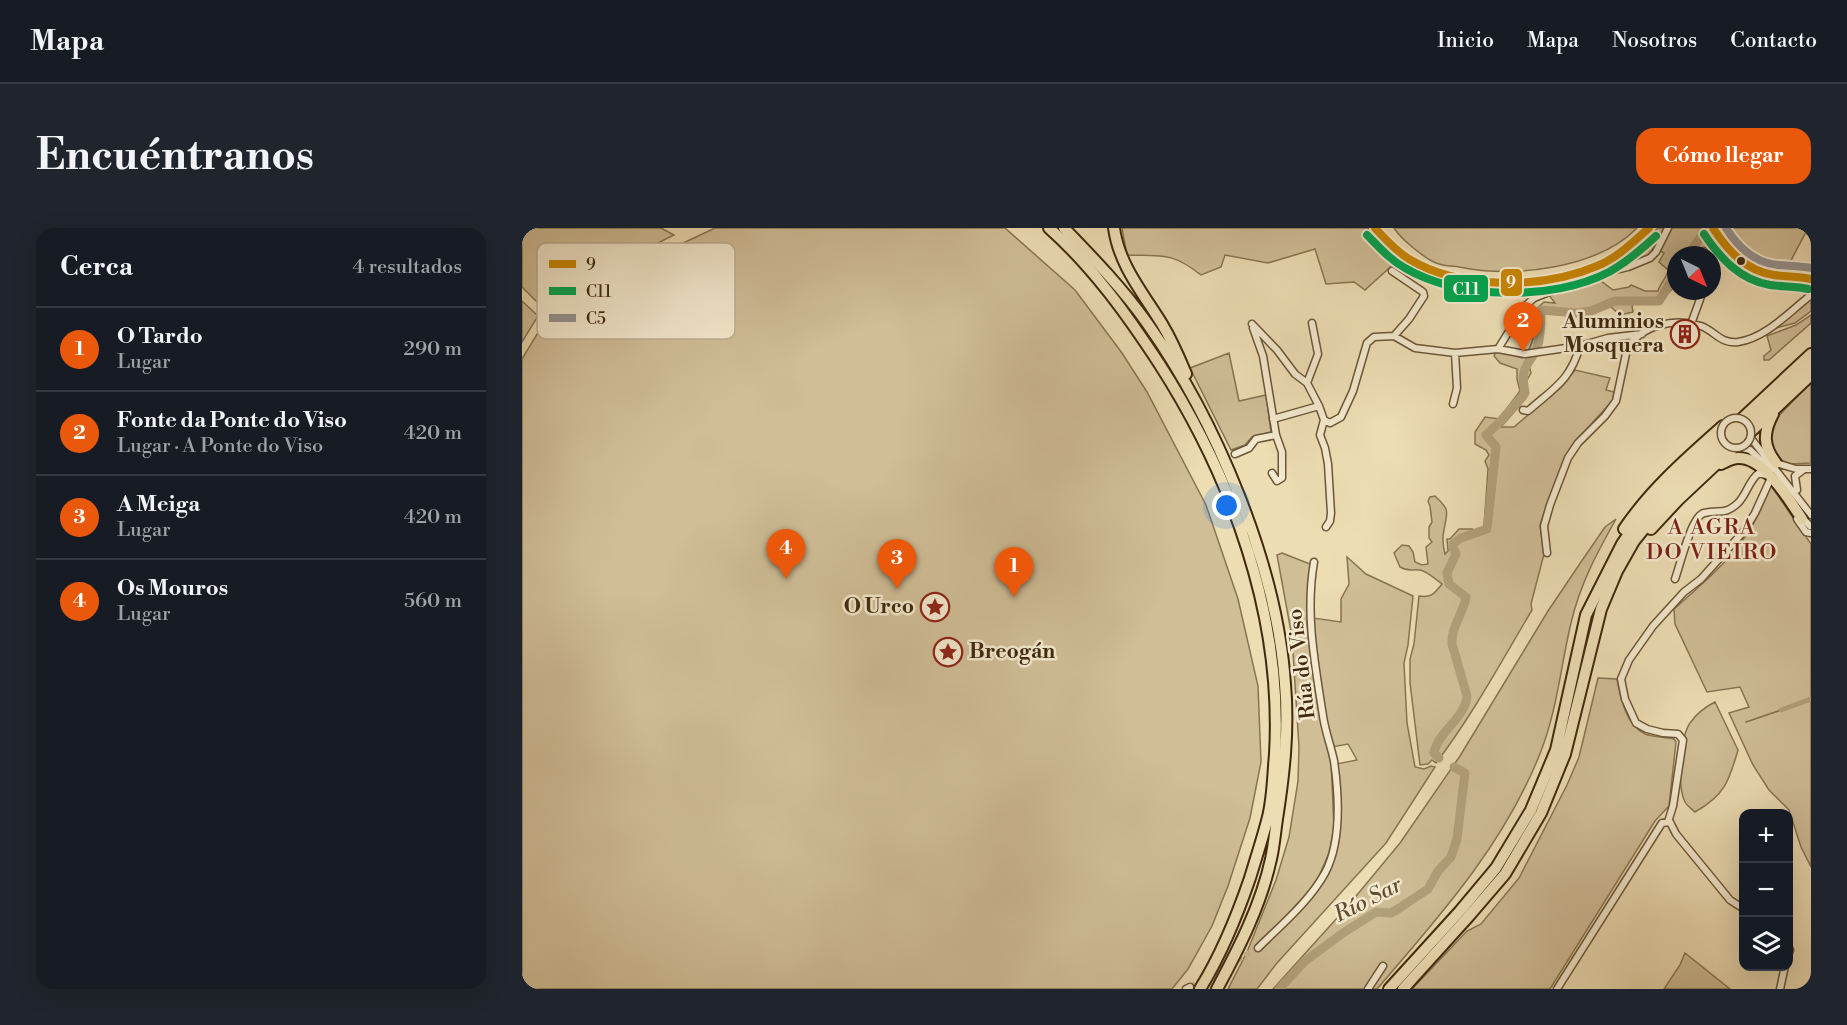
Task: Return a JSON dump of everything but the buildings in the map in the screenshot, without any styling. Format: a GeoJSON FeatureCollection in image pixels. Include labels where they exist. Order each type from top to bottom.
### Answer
{"type":"FeatureCollection","features":[{"type":"Feature","properties":{"kind":"highway"},"geometry":{"type":"LineString","coordinates":[[1047,228],[1061,232],[1113,281],[1147,323],[1202,413]]}},
{"type":"Feature","properties":{"kind":"highway"},"geometry":{"type":"LineString","coordinates":[[1114,228],[1118,247],[1129,272],[1163,326],[1243,506],[1276,619],[1285,683],[1284,778],[1271,860],[1238,950],[1217,989]]}},
{"type":"Feature","properties":{"kind":"highway"},"geometry":{"type":"LineString","coordinates":[[1061,232],[1133,323],[1182,402],[1212,460],[1233,510],[1259,589],[1270,644],[1275,686],[1276,731],[1268,816],[1243,900],[1223,945],[1192,988]]}},
{"type":"Feature","properties":{"kind":"highway"},"geometry":{"type":"LineString","coordinates":[[1389,989],[1496,868],[1531,810],[1556,750],[1591,594],[1618,536],[1636,510],[1686,458],[1811,345]]}},
{"type":"Feature","properties":{"kind":"highway"},"geometry":{"type":"LineString","coordinates":[[1586,615],[1607,570],[1637,522],[1672,484],[1811,354]]}},
{"type":"Feature","properties":{"kind":"highway"},"geometry":{"type":"LineString","coordinates":[[1403,989],[1505,874],[1541,813],[1565,754],[1601,609],[1617,571],[1634,541],[1667,500],[1811,364]]}},
{"type":"Feature","properties":{"kind":"highway"},"geometry":{"type":"LineString","coordinates":[[1617,571],[1647,532],[1811,375]]}},
{"type":"Feature","properties":{"kind":"highway"},"geometry":{"type":"LineString","coordinates":[[1774,467],[1765,442],[1765,433],[1776,408]]}},
{"type":"Feature","properties":{"kind":"highway"},"geometry":{"type":"LineString","coordinates":[[1712,468],[1731,459],[1746,459],[1755,463],[1776,483],[1808,524]]}},
{"type":"Feature","properties":{"kind":"street"},"geometry":{"type":"LineString","coordinates":[[1375,228],[1393,247],[1412,261],[1433,270],[1474,279],[1521,282],[1564,276],[1595,266],[1620,253],[1649,228]]}},
{"type":"Feature","properties":{"kind":"street"},"geometry":{"type":"LineString","coordinates":[[1498,349],[1524,307],[1534,298],[1587,277],[1628,267],[1650,258],[1656,252],[1668,228]]}},
{"type":"Feature","properties":{"kind":"street"},"geometry":{"type":"LineString","coordinates":[[1713,228],[1729,252],[1747,266],[1766,273],[1811,279]]}},
{"type":"Feature","properties":{"kind":"street"},"geometry":{"type":"LineString","coordinates":[[1392,271],[1423,292],[1424,296],[1394,336]]}},
{"type":"Feature","properties":{"kind":"street"},"geometry":{"type":"LineString","coordinates":[[1547,554],[1544,526],[1568,458],[1578,443],[1605,416],[1616,401],[1627,349],[1642,334],[1666,322],[1691,324],[1703,327],[1725,342],[1740,342],[1764,331],[1811,295]]}},
{"type":"Feature","properties":{"kind":"street"},"geometry":{"type":"LineString","coordinates":[[1691,324],[1700,300]]}},
{"type":"Feature","properties":{"kind":"street"},"geometry":{"type":"LineString","coordinates":[[1307,383],[1318,354],[1312,322]]}},
{"type":"Feature","properties":{"kind":"street"},"geometry":{"type":"LineString","coordinates":[[1272,473],[1277,481],[1282,478],[1282,452],[1276,435],[1263,356],[1252,324],[1277,350],[1295,374],[1307,383],[1319,406],[1324,420],[1320,435],[1328,464],[1332,513],[1326,527]]}},
{"type":"Feature","properties":{"kind":"street"},"geometry":{"type":"LineString","coordinates":[[1324,420],[1330,423],[1341,417],[1353,391],[1367,343],[1370,339],[1382,335],[1394,336],[1415,348],[1455,353],[1498,349],[1521,354],[1642,334]]}},
{"type":"Feature","properties":{"kind":"street"},"geometry":{"type":"LineString","coordinates":[[1523,410],[1528,411],[1562,383],[1571,371],[1580,346]]}},
{"type":"Feature","properties":{"kind":"street"},"geometry":{"type":"LineString","coordinates":[[1452,404],[1457,388],[1455,353]]}},
{"type":"Feature","properties":{"kind":"street"},"geometry":{"type":"LineString","coordinates":[[1273,419],[1319,406]]}},
{"type":"Feature","properties":{"kind":"street"},"geometry":{"type":"LineString","coordinates":[[1739,447],[1746,444],[1750,437],[1750,428],[1741,418],[1727,422],[1721,435],[1725,443],[1739,447],[1750,450],[1774,467],[1808,524]]}},
{"type":"Feature","properties":{"kind":"street"},"geometry":{"type":"LineString","coordinates":[[1234,454],[1249,448],[1256,439],[1276,435]]}},
{"type":"Feature","properties":{"kind":"street"},"geometry":{"type":"LineString","coordinates":[[1750,437],[1761,453],[1806,502],[1808,524]]}},
{"type":"Feature","properties":{"kind":"street"},"geometry":{"type":"LineString","coordinates":[[1774,467],[1808,470]]}},
{"type":"Feature","properties":{"kind":"street"},"geometry":{"type":"LineString","coordinates":[[1797,490],[1795,476],[1808,470]]}},
{"type":"Feature","properties":{"kind":"street"},"geometry":{"type":"LineString","coordinates":[[1675,579],[1697,517],[1706,512],[1721,513],[1731,509],[1739,502],[1759,472],[1770,480],[1808,524]]}},
{"type":"Feature","properties":{"kind":"street"},"geometry":{"type":"LineString","coordinates":[[1668,822],[1673,806],[1683,740],[1678,734],[1655,731],[1636,723],[1625,699],[1621,679],[1629,660],[1653,626],[1684,592],[1701,579],[1744,531],[1770,480]]}},
{"type":"Feature","properties":{"kind":"street","name":"Rúa do Viso"},"geometry":{"type":"LineString","coordinates":[[1258,948],[1314,891],[1334,850],[1337,829],[1334,761],[1323,718],[1310,629],[1314,562]]}},
{"type":"Feature","properties":{"kind":"street"},"geometry":{"type":"LineString","coordinates":[[1668,822],[1730,900],[1739,906]]}},
{"type":"Feature","properties":{"kind":"street"},"geometry":{"type":"LineString","coordinates":[[1557,989],[1662,823],[1668,822]]}},
{"type":"Feature","properties":{"kind":"street"},"geometry":{"type":"LineString","coordinates":[[1368,989],[1383,966]]}},
{"type":"Feature","properties":{"kind":"street"},"geometry":{"type":"LineString","coordinates":[[1780,989],[1784,971]]}},
{"type":"Feature","properties":{"kind":"shaded area"},"geometry":{"type":"Polygon","coordinates":[[[522,228],[661,228],[674,235],[658,243],[537,243],[537,302],[522,287],[522,228]]]}},
{"type":"Feature","properties":{"kind":"shaded area"},"geometry":{"type":"Polygon","coordinates":[[[715,228],[1005,228],[1075,290],[1122,353],[1147,392],[1206,505],[1238,599],[1258,686],[1261,762],[1250,818],[1228,886],[1212,926],[1188,969],[1172,989],[522,989],[522,359],[537,334],[537,339],[735,339],[735,243],[683,243],[715,228]]]}},
{"type":"Feature","properties":{"kind":"shaded area"},"geometry":{"type":"Polygon","coordinates":[[[1122,228],[1368,228],[1378,241],[1399,259],[1365,290],[1354,282],[1326,284],[1315,249],[1268,263],[1225,255],[1221,267],[1201,275],[1174,259],[1127,255],[1122,228]]]}},
{"type":"Feature","properties":{"kind":"shaded area"},"geometry":{"type":"Polygon","coordinates":[[[1394,228],[1637,228],[1620,242],[1600,253],[1577,261],[1553,267],[1504,271],[1436,263],[1413,248],[1394,228]]]}},
{"type":"Feature","properties":{"kind":"shaded area"},"geometry":{"type":"Polygon","coordinates":[[[1658,228],[1665,228],[1648,257],[1600,271],[1638,247],[1658,228]]]}},
{"type":"Feature","properties":{"kind":"shaded area"},"geometry":{"type":"Polygon","coordinates":[[[1671,228],[1720,228],[1711,234],[1717,246],[1667,246],[1667,269],[1659,262],[1664,253],[1659,250],[1671,228]]]}},
{"type":"Feature","properties":{"kind":"shaded area"},"geometry":{"type":"Polygon","coordinates":[[[1721,228],[1808,228],[1787,268],[1761,255],[1759,258],[1732,245],[1721,228]]]}},
{"type":"Feature","properties":{"kind":"shaded area"},"geometry":{"type":"Polygon","coordinates":[[[1667,273],[1667,295],[1660,302],[1635,303],[1632,306],[1633,312],[1620,315],[1611,307],[1576,315],[1543,313],[1539,349],[1529,365],[1531,373],[1526,382],[1526,398],[1501,427],[1514,427],[1562,386],[1575,370],[1610,378],[1606,390],[1614,392],[1613,400],[1575,442],[1547,505],[1540,525],[1544,554],[1531,604],[1532,610],[1462,727],[1436,763],[1432,760],[1428,764],[1420,765],[1410,683],[1410,659],[1414,644],[1419,596],[1432,594],[1442,584],[1422,571],[1400,567],[1394,553],[1402,545],[1409,546],[1415,562],[1422,565],[1428,564],[1426,547],[1432,542],[1429,538],[1429,527],[1432,522],[1428,501],[1430,497],[1435,496],[1447,511],[1443,533],[1445,554],[1448,551],[1447,539],[1450,539],[1459,529],[1477,531],[1484,527],[1488,469],[1485,461],[1489,455],[1486,450],[1475,444],[1475,432],[1485,417],[1499,419],[1520,391],[1517,369],[1500,363],[1494,356],[1498,351],[1522,358],[1530,348],[1533,337],[1534,311],[1544,302],[1555,303],[1548,294],[1592,280],[1601,281],[1613,290],[1631,285],[1645,291],[1658,291],[1667,273]]]}},
{"type":"Feature","properties":{"kind":"shaded area"},"geometry":{"type":"Polygon","coordinates":[[[1811,298],[1811,311],[1795,323],[1769,330],[1811,298]]]}},
{"type":"Feature","properties":{"kind":"shaded area"},"geometry":{"type":"Polygon","coordinates":[[[522,301],[537,318],[522,342],[522,301]]]}},
{"type":"Feature","properties":{"kind":"shaded area"},"geometry":{"type":"Polygon","coordinates":[[[1811,315],[1811,323],[1769,360],[1764,360],[1764,356],[1771,350],[1767,336],[1796,325],[1811,315]]]}},
{"type":"Feature","properties":{"kind":"shaded area"},"geometry":{"type":"Polygon","coordinates":[[[1229,353],[1239,401],[1266,395],[1271,432],[1252,437],[1245,445],[1231,450],[1190,368],[1229,353]]]}},
{"type":"Feature","properties":{"kind":"shaded area"},"geometry":{"type":"Polygon","coordinates":[[[1811,382],[1811,463],[1790,464],[1779,459],[1768,438],[1773,422],[1811,382]]]}},
{"type":"Feature","properties":{"kind":"shaded area"},"geometry":{"type":"Polygon","coordinates":[[[1768,484],[1770,484],[1811,544],[1811,867],[1793,822],[1793,809],[1788,809],[1769,790],[1753,765],[1729,713],[1749,707],[1740,687],[1707,692],[1675,624],[1674,609],[1733,552],[1752,526],[1765,498],[1768,484]]]}},
{"type":"Feature","properties":{"kind":"shaded area"},"geometry":{"type":"Polygon","coordinates":[[[1616,519],[1579,595],[1567,639],[1555,704],[1541,751],[1509,816],[1470,877],[1377,989],[1273,989],[1347,907],[1400,843],[1460,756],[1548,611],[1605,527],[1616,519]]]}},
{"type":"Feature","properties":{"kind":"shaded area"},"geometry":{"type":"Polygon","coordinates":[[[1282,553],[1310,564],[1307,624],[1320,718],[1331,760],[1334,828],[1329,853],[1319,876],[1311,889],[1272,931],[1282,927],[1322,880],[1333,861],[1340,834],[1336,764],[1357,760],[1348,744],[1332,747],[1312,625],[1313,618],[1341,622],[1341,599],[1349,584],[1347,557],[1366,574],[1413,596],[1404,663],[1407,723],[1415,767],[1424,769],[1435,767],[1386,843],[1277,963],[1257,989],[1228,989],[1247,952],[1276,880],[1289,837],[1298,781],[1299,747],[1292,637],[1277,555],[1282,553]]]}},
{"type":"Feature","properties":{"kind":"shaded area"},"geometry":{"type":"Polygon","coordinates":[[[1598,678],[1617,679],[1625,710],[1638,730],[1648,735],[1674,739],[1676,742],[1669,806],[1655,821],[1550,989],[1412,989],[1467,931],[1481,924],[1519,878],[1579,757],[1598,678]]]}},
{"type":"Feature","properties":{"kind":"shaded area"},"geometry":{"type":"Polygon","coordinates":[[[1715,702],[1738,750],[1724,786],[1713,800],[1695,812],[1685,802],[1681,785],[1684,739],[1693,719],[1715,702]]]}},
{"type":"Feature","properties":{"kind":"shaded area"},"geometry":{"type":"Polygon","coordinates":[[[1685,953],[1730,989],[1664,989],[1685,953]]]}},
{"type":"Feature","properties":{"kind":"waterway","name":"Río Sar"},"geometry":{"type":"LineString","coordinates":[[1694,246],[1707,228]]}},
{"type":"Feature","properties":{"kind":"waterway","name":"Río Sar"},"geometry":{"type":"LineString","coordinates":[[1439,758],[1434,753],[1436,745],[1462,712],[1467,696],[1452,644],[1453,632],[1466,597],[1449,584],[1447,573],[1456,554],[1453,544],[1461,538],[1487,529],[1496,447],[1486,435],[1525,393],[1523,377],[1525,368],[1537,348],[1541,310],[1577,313],[1591,311],[1615,301],[1659,301],[1667,288]]}},
{"type":"Feature","properties":{"kind":"waterway"},"geometry":{"type":"LineString","coordinates":[[1781,710],[1811,699]]}},
{"type":"Feature","properties":{"kind":"waterway"},"geometry":{"type":"LineString","coordinates":[[1746,722],[1781,710]]}},
{"type":"Feature","properties":{"kind":"waterway","name":"Río Sar"},"geometry":{"type":"LineString","coordinates":[[1279,989],[1305,961],[1343,933],[1376,912],[1391,913],[1428,889],[1438,871],[1451,857],[1457,839],[1465,773],[1454,767]]}},
{"type":"Feature","properties":{"kind":"tunnel"},"geometry":{"type":"LineString","coordinates":[[1190,987],[1258,948]]}},
{"type":"Feature","properties":{"kind":"transit line","name":"9"},"geometry":{"type":"LineString","coordinates":[[1375,228],[1404,256],[1430,269],[1477,281],[1502,283],[1552,279],[1576,274],[1604,263],[1649,228]]}},
{"type":"Feature","properties":{"kind":"transit line","name":"9"},"geometry":{"type":"LineString","coordinates":[[1713,228],[1739,259],[1755,269],[1774,275],[1811,279]]}},
{"type":"Feature","properties":{"kind":"transit line","name":"C5"},"geometry":{"type":"LineString","coordinates":[[1726,228],[1741,248],[1761,261],[1769,264],[1811,268]]}},
{"type":"Feature","properties":{"kind":"transit line","name":"C11"},"geometry":{"type":"LineString","coordinates":[[1704,234],[1732,267],[1749,278],[1770,285],[1808,289]]}},
{"type":"Feature","properties":{"kind":"transit line","name":"C11"},"geometry":{"type":"LineString","coordinates":[[1367,235],[1394,261],[1427,279],[1479,291],[1506,293],[1561,288],[1586,281],[1622,264],[1656,236]]}},
{"type":"Feature","properties":{"kind":"place","name":"Aluminios Mosquera"},"geometry":{"type":"Point","coordinates":[1685,334]}},
{"type":"Feature","properties":{"kind":"place","name":"Fonte da Ponte do Viso"},"geometry":{"type":"Point","coordinates":[1523,352]}},
{"type":"Feature","properties":{"kind":"place","name":"Os Mouros"},"geometry":{"type":"Point","coordinates":[786,579]}},
{"type":"Feature","properties":{"kind":"place","name":"A Meiga"},"geometry":{"type":"Point","coordinates":[897,589]}},
{"type":"Feature","properties":{"kind":"place","name":"O Tardo"},"geometry":{"type":"Point","coordinates":[1014,597]}},
{"type":"Feature","properties":{"kind":"place","name":"O Urco"},"geometry":{"type":"Point","coordinates":[935,607]}},
{"type":"Feature","properties":{"kind":"place","name":"Breogán"},"geometry":{"type":"Point","coordinates":[948,652]}},
{"type":"Feature","properties":{"kind":"district","name":"A AGRA DO VIEIRO"},"geometry":{"type":"Point","coordinates":[1712,540]}}]}
